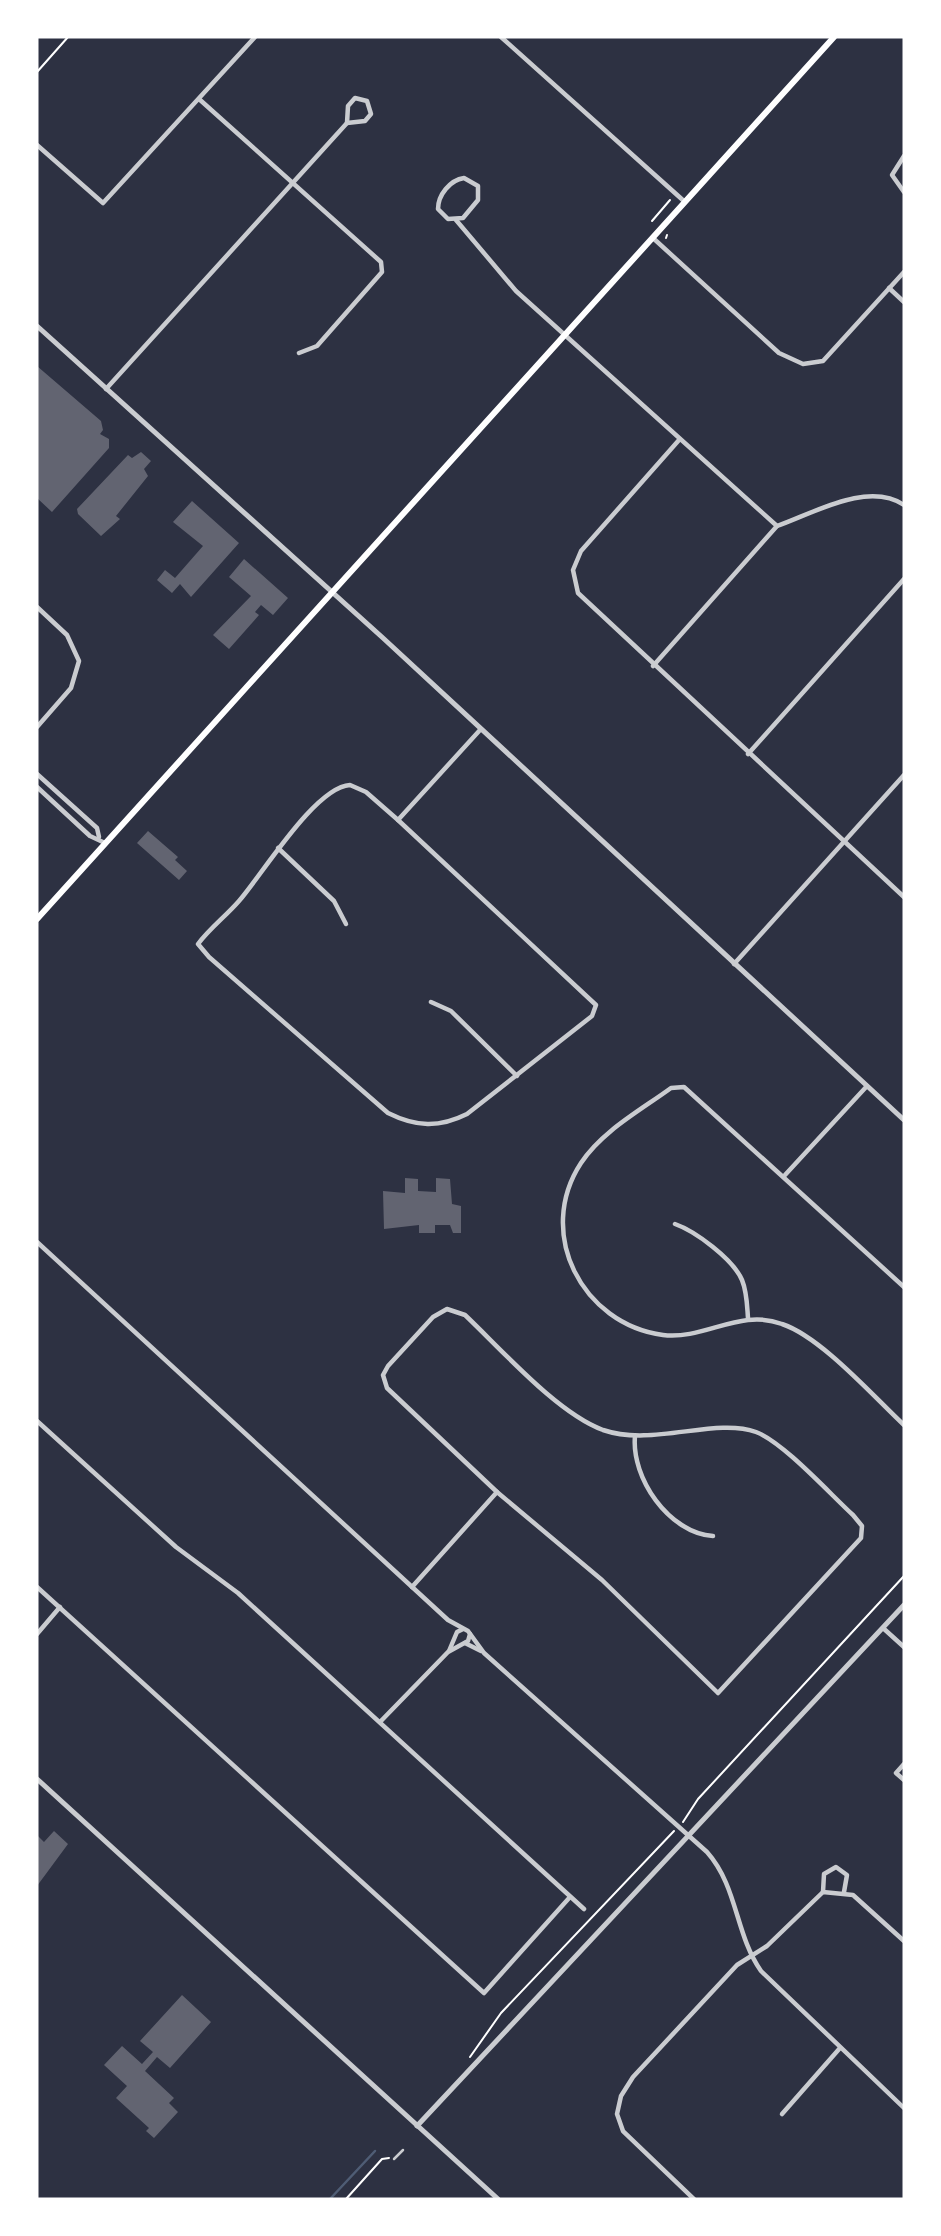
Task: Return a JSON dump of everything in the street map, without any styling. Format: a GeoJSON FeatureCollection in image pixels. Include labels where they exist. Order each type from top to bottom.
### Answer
{"type":"FeatureCollection","features":[{"type":"Feature","properties":{"kind":"main road"},"geometry":{"type":"LineString","coordinates":[[37,919],[102,840],[332,592],[834,37]]}},
{"type":"Feature","properties":{"kind":"street"},"geometry":{"type":"LineString","coordinates":[[37,145],[103,203],[255,37]]}},
{"type":"Feature","properties":{"kind":"street"},"geometry":{"type":"LineString","coordinates":[[501,37],[685,202]]}},
{"type":"Feature","properties":{"kind":"street"},"geometry":{"type":"LineString","coordinates":[[106,389],[347,123],[369,118],[372,108],[367,101],[359,98],[350,101],[347,123]]}},
{"type":"Feature","properties":{"kind":"street"},"geometry":{"type":"LineString","coordinates":[[199,99],[374,255],[382,267],[378,280],[318,345],[299,353]]}},
{"type":"Feature","properties":{"kind":"street"},"geometry":{"type":"LineString","coordinates":[[904,156],[892,175],[904,192]]}},
{"type":"Feature","properties":{"kind":"street"},"geometry":{"type":"LineString","coordinates":[[456,220],[464,216],[479,197],[478,186],[469,178],[455,180],[439,200],[438,209],[443,216],[456,220],[509,285],[777,526]]}},
{"type":"Feature","properties":{"kind":"street"},"geometry":{"type":"LineString","coordinates":[[652,237],[779,354],[803,364],[823,361],[904,272]]}},
{"type":"Feature","properties":{"kind":"street"},"geometry":{"type":"LineString","coordinates":[[889,288],[904,302]]}},
{"type":"Feature","properties":{"kind":"street"},"geometry":{"type":"LineString","coordinates":[[37,326],[332,592],[904,1120]]}},
{"type":"Feature","properties":{"kind":"street"},"geometry":{"type":"LineString","coordinates":[[679,440],[582,551],[573,570],[575,585],[583,601],[904,897]]}},
{"type":"Feature","properties":{"kind":"street"},"geometry":{"type":"LineString","coordinates":[[653,666],[777,526],[859,497],[887,497],[904,505]]}},
{"type":"Feature","properties":{"kind":"street"},"geometry":{"type":"LineString","coordinates":[[748,754],[904,579]]}},
{"type":"Feature","properties":{"kind":"street"},"geometry":{"type":"LineString","coordinates":[[37,607],[67,635],[79,661],[71,688],[37,727]]}},
{"type":"Feature","properties":{"kind":"street"},"geometry":{"type":"LineString","coordinates":[[398,820],[480,730]]}},
{"type":"Feature","properties":{"kind":"street"},"geometry":{"type":"LineString","coordinates":[[37,774],[97,828],[102,840]]}},
{"type":"Feature","properties":{"kind":"street"},"geometry":{"type":"LineString","coordinates":[[734,964],[904,775]]}},
{"type":"Feature","properties":{"kind":"street"},"geometry":{"type":"LineString","coordinates":[[344,785],[359,788],[398,820],[596,1005],[592,1016],[467,1114],[453,1121],[420,1125],[404,1121],[377,1105],[208,957],[198,944],[238,903],[278,848],[322,801],[344,785]]}},
{"type":"Feature","properties":{"kind":"street"},"geometry":{"type":"LineString","coordinates":[[37,787],[90,836],[102,840]]}},
{"type":"Feature","properties":{"kind":"street"},"geometry":{"type":"LineString","coordinates":[[278,848],[334,901],[346,924]]}},
{"type":"Feature","properties":{"kind":"street"},"geometry":{"type":"LineString","coordinates":[[431,1002],[451,1011],[517,1076]]}},
{"type":"Feature","properties":{"kind":"street"},"geometry":{"type":"LineString","coordinates":[[904,1287],[692,1091],[680,1086],[671,1088],[623,1122],[582,1160],[567,1194],[562,1221],[569,1263],[596,1303],[634,1328],[666,1335],[682,1335],[748,1318],[782,1324],[807,1337],[904,1425]]}},
{"type":"Feature","properties":{"kind":"street"},"geometry":{"type":"LineString","coordinates":[[785,1175],[867,1086]]}},
{"type":"Feature","properties":{"kind":"street"},"geometry":{"type":"LineString","coordinates":[[674,1224],[697,1234],[738,1272],[746,1295],[748,1318]]}},
{"type":"Feature","properties":{"kind":"street"},"geometry":{"type":"LineString","coordinates":[[37,1242],[448,1620],[469,1632],[484,1653],[712,1857],[725,1877],[751,1955],[768,1979],[904,2108]]}},
{"type":"Feature","properties":{"kind":"street"},"geometry":{"type":"LineString","coordinates":[[452,1309],[465,1315],[575,1415],[605,1430],[635,1436],[736,1429],[757,1432],[773,1442],[853,1515],[864,1532],[856,1545],[718,1693],[593,1572],[497,1492],[391,1394],[383,1379],[388,1366],[433,1317],[443,1310],[452,1309]]}},
{"type":"Feature","properties":{"kind":"street"},"geometry":{"type":"LineString","coordinates":[[37,1421],[176,1548],[238,1593],[584,1909]]}},
{"type":"Feature","properties":{"kind":"street"},"geometry":{"type":"LineString","coordinates":[[635,1436],[639,1471],[651,1493],[687,1528],[701,1535],[713,1536]]}},
{"type":"Feature","properties":{"kind":"street"},"geometry":{"type":"LineString","coordinates":[[412,1587],[497,1492]]}},
{"type":"Feature","properties":{"kind":"street"},"geometry":{"type":"LineString","coordinates":[[37,1587],[484,1993],[570,1897]]}},
{"type":"Feature","properties":{"kind":"street"},"geometry":{"type":"LineString","coordinates":[[416,2126],[904,1605]]}},
{"type":"Feature","properties":{"kind":"street"},"geometry":{"type":"LineString","coordinates":[[37,1633],[60,1608]]}},
{"type":"Feature","properties":{"kind":"street"},"geometry":{"type":"LineString","coordinates":[[448,1620],[464,1643],[484,1653]]}},
{"type":"Feature","properties":{"kind":"street"},"geometry":{"type":"LineString","coordinates":[[883,1628],[904,1647]]}},
{"type":"Feature","properties":{"kind":"street"},"geometry":{"type":"LineString","coordinates":[[448,1652],[456,1635],[463,1629]]}},
{"type":"Feature","properties":{"kind":"street"},"geometry":{"type":"LineString","coordinates":[[380,1722],[448,1652],[470,1639],[469,1632]]}},
{"type":"Feature","properties":{"kind":"street"},"geometry":{"type":"LineString","coordinates":[[904,1764],[896,1773],[904,1780]]}},
{"type":"Feature","properties":{"kind":"street"},"geometry":{"type":"LineString","coordinates":[[37,1779],[498,2199]]}},
{"type":"Feature","properties":{"kind":"street"},"geometry":{"type":"LineString","coordinates":[[694,2199],[627,2136],[620,2124],[618,2105],[633,2077],[737,1965],[767,1945],[823,1892],[824,1874],[836,1867],[847,1875],[844,1892]]}},
{"type":"Feature","properties":{"kind":"street"},"geometry":{"type":"LineString","coordinates":[[823,1892],[844,1892],[864,1904],[904,1941]]}},
{"type":"Feature","properties":{"kind":"street"},"geometry":{"type":"LineString","coordinates":[[782,2114],[840,2048]]}},
{"type":"Feature","properties":{"kind":"lane"},"geometry":{"type":"LineString","coordinates":[[394,2160],[403,2150]]}},
{"type":"Feature","properties":{"kind":"path"},"geometry":{"type":"LineString","coordinates":[[37,72],[68,37]]}},
{"type":"Feature","properties":{"kind":"path"},"geometry":{"type":"LineString","coordinates":[[652,221],[670,199]]}},
{"type":"Feature","properties":{"kind":"path"},"geometry":{"type":"LineString","coordinates":[[686,1818],[698,1799],[904,1576]]}},
{"type":"Feature","properties":{"kind":"path"},"geometry":{"type":"LineString","coordinates":[[468,2071],[471,2053],[501,2013],[673,1832]]}},
{"type":"Feature","properties":{"kind":"path"},"geometry":{"type":"LineString","coordinates":[[346,2199],[386,2157]]}},
{"type":"Feature","properties":{"kind":"building"},"geometry":{"type":"Polygon","coordinates":[[[37,366],[101,421],[103,430],[100,434],[109,439],[109,448],[52,512],[37,498],[37,366]]]}},
{"type":"Feature","properties":{"kind":"building"},"geometry":{"type":"Polygon","coordinates":[[[141,452],[151,461],[144,469],[148,476],[116,516],[120,519],[101,536],[78,514],[77,509],[128,455],[132,458],[141,452]]]}},
{"type":"Feature","properties":{"kind":"building"},"geometry":{"type":"Polygon","coordinates":[[[192,501],[239,543],[191,597],[180,584],[172,593],[157,580],[165,570],[175,578],[203,546],[173,522],[192,501]]]}},
{"type":"Feature","properties":{"kind":"building"},"geometry":{"type":"Polygon","coordinates":[[[244,559],[288,598],[273,615],[261,605],[255,612],[259,615],[229,649],[213,635],[251,596],[229,577],[244,559]]]}},
{"type":"Feature","properties":{"kind":"building"},"geometry":{"type":"Polygon","coordinates":[[[148,831],[178,857],[175,860],[187,871],[179,880],[137,843],[148,831]]]}},
{"type":"Feature","properties":{"kind":"building"},"geometry":{"type":"Polygon","coordinates":[[[405,1178],[418,1179],[418,1191],[436,1192],[436,1178],[450,1179],[452,1204],[461,1206],[461,1233],[453,1233],[450,1225],[435,1225],[435,1233],[419,1233],[419,1225],[384,1229],[383,1191],[405,1193],[405,1178]]]}},
{"type":"Feature","properties":{"kind":"building"},"geometry":{"type":"Polygon","coordinates":[[[54,1831],[68,1844],[37,1886],[37,1835],[44,1842],[54,1831]]]}},
{"type":"Feature","properties":{"kind":"building"},"geometry":{"type":"Polygon","coordinates":[[[182,1995],[211,2022],[170,2068],[157,2057],[145,2071],[174,2098],[169,2103],[178,2112],[154,2138],[146,2131],[149,2128],[116,2098],[127,2086],[104,2065],[122,2046],[142,2064],[153,2052],[140,2041],[182,1995]]]}},
{"type":"Feature","properties":{"kind":"waterway"},"geometry":{"type":"LineString","coordinates":[[330,2199],[375,2151]]}}]}
